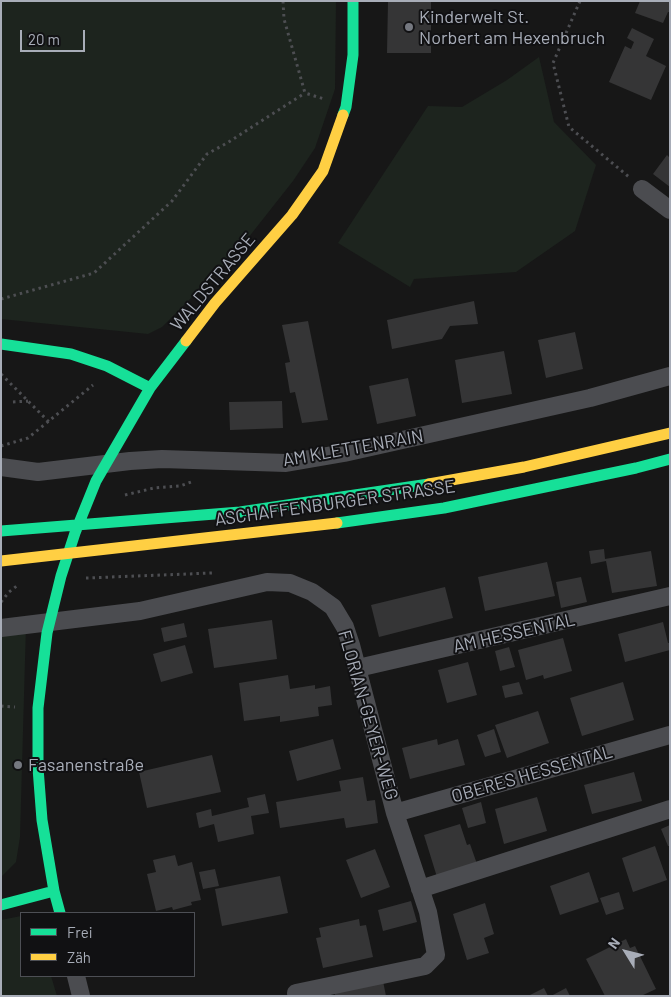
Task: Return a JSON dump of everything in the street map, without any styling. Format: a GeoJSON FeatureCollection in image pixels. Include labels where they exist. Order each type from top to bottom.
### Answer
{"type":"FeatureCollection","features":[{"type":"Feature","properties":{"kind":"main road","name":"WALDSTRASSE"},"geometry":{"type":"LineString","coordinates":[[54,891],[42,820],[38,768],[38,708],[47,633],[61,576],[75,533],[96,482],[127,425],[150,388],[216,303],[292,215],[323,170],[346,107],[353,54],[354,1]]}},
{"type":"Feature","properties":{"kind":"main road"},"geometry":{"type":"LineString","coordinates":[[1,344],[71,354],[107,366],[150,388]]}},
{"type":"Feature","properties":{"kind":"main road","name":"ASCHAFFENBURGER STRASSE"},"geometry":{"type":"LineString","coordinates":[[1,531],[231,512],[338,498],[425,485],[524,466],[670,433]]}},
{"type":"Feature","properties":{"kind":"main road","name":"ASCHAFFENBURGER STRASSE"},"geometry":{"type":"LineString","coordinates":[[1,561],[317,526],[444,508],[670,459]]}},
{"type":"Feature","properties":{"kind":"main road"},"geometry":{"type":"LineString","coordinates":[[1,904],[54,891],[60,912]]}},
{"type":"Feature","properties":{"kind":"street"},"geometry":{"type":"LineString","coordinates":[[642,189],[670,210]]}},
{"type":"Feature","properties":{"kind":"street","name":"AM KLETTENRAIN"},"geometry":{"type":"LineString","coordinates":[[1,467],[38,472],[162,459],[286,463],[590,398],[670,376]]}},
{"type":"Feature","properties":{"kind":"street","name":"FLORIAN-GEYER-WEG"},"geometry":{"type":"LineString","coordinates":[[1,628],[140,610],[267,582],[290,583],[312,592],[333,608],[345,627],[358,668],[395,813],[428,912],[436,955],[425,966],[296,994]]}},
{"type":"Feature","properties":{"kind":"street","name":"AM HESSENTAL"},"geometry":{"type":"LineString","coordinates":[[358,668],[670,596]]}},
{"type":"Feature","properties":{"kind":"street","name":"OBERES HESSENTAL"},"geometry":{"type":"LineString","coordinates":[[395,813],[670,735]]}},
{"type":"Feature","properties":{"kind":"street"},"geometry":{"type":"LineString","coordinates":[[420,889],[670,809]]}},
{"type":"Feature","properties":{"kind":"street"},"geometry":{"type":"LineString","coordinates":[[76,977],[81,996]]}},
{"type":"Feature","properties":{"kind":"path"},"geometry":{"type":"LineString","coordinates":[[282,1],[284,19],[305,93]]}},
{"type":"Feature","properties":{"kind":"path"},"geometry":{"type":"LineString","coordinates":[[580,1],[553,63],[569,127],[642,189]]}},
{"type":"Feature","properties":{"kind":"path"},"geometry":{"type":"LineString","coordinates":[[305,93],[346,107]]}},
{"type":"Feature","properties":{"kind":"path"},"geometry":{"type":"LineString","coordinates":[[1,299],[94,273],[172,201],[207,154],[305,93]]}},
{"type":"Feature","properties":{"kind":"path"},"geometry":{"type":"LineString","coordinates":[[1,446],[28,438],[91,389],[107,366]]}},
{"type":"Feature","properties":{"kind":"path"},"geometry":{"type":"LineString","coordinates":[[1,374],[49,422]]}},
{"type":"Feature","properties":{"kind":"path"},"geometry":{"type":"LineString","coordinates":[[12,402],[29,401]]}},
{"type":"Feature","properties":{"kind":"path"},"geometry":{"type":"LineString","coordinates":[[124,496],[154,488],[180,486],[195,480],[201,473],[203,460]]}},
{"type":"Feature","properties":{"kind":"path"},"geometry":{"type":"LineString","coordinates":[[83,579],[215,573]]}},
{"type":"Feature","properties":{"kind":"path"},"geometry":{"type":"LineString","coordinates":[[1,602],[21,582]]}},
{"type":"Feature","properties":{"kind":"path"},"geometry":{"type":"LineString","coordinates":[[1,706],[15,707]]}},
{"type":"Feature","properties":{"kind":"shaded area"},"geometry":{"type":"Polygon","coordinates":[[[1,1],[336,1],[335,89],[315,148],[293,181],[237,252],[162,327],[148,334],[1,319],[1,1]]]}},
{"type":"Feature","properties":{"kind":"shaded area"},"geometry":{"type":"Polygon","coordinates":[[[539,57],[554,122],[596,165],[575,231],[516,272],[414,279],[410,287],[338,243],[428,106],[462,107],[507,80],[539,57]]]}},
{"type":"Feature","properties":{"kind":"shaded area"},"geometry":{"type":"Polygon","coordinates":[[[26,625],[20,837],[16,862],[1,877],[1,628],[26,625]]]}},
{"type":"Feature","properties":{"kind":"shaded area"},"geometry":{"type":"Polygon","coordinates":[[[20,916],[20,977],[51,977],[57,996],[1,996],[1,920],[20,916]]]}},
{"type":"Feature","properties":{"kind":"building","name":"Kinderwelt St. Norbert am Hexenbruch"},"geometry":{"type":"Polygon","coordinates":[[[388,1],[431,1],[431,53],[387,53],[388,1]]]}},
{"type":"Feature","properties":{"kind":"building"},"geometry":{"type":"Polygon","coordinates":[[[640,1],[670,1],[670,12],[668,12],[663,23],[635,13],[640,1]]]}},
{"type":"Feature","properties":{"kind":"building"},"geometry":{"type":"Polygon","coordinates":[[[632,28],[654,39],[646,56],[666,66],[651,100],[609,82],[625,46],[631,49],[634,42],[627,38],[632,28]]]}},
{"type":"Feature","properties":{"kind":"building"},"geometry":{"type":"Polygon","coordinates":[[[667,155],[670,158],[670,187],[653,174],[667,155]]]}},
{"type":"Feature","properties":{"kind":"building"},"geometry":{"type":"Polygon","coordinates":[[[474,301],[478,324],[450,326],[442,339],[392,349],[387,320],[474,301]]]}},
{"type":"Feature","properties":{"kind":"building"},"geometry":{"type":"Polygon","coordinates":[[[308,321],[328,420],[302,423],[295,392],[290,393],[285,363],[290,362],[282,325],[308,321]]]}},
{"type":"Feature","properties":{"kind":"building"},"geometry":{"type":"Polygon","coordinates":[[[575,332],[583,369],[546,378],[538,340],[575,332]]]}},
{"type":"Feature","properties":{"kind":"building"},"geometry":{"type":"Polygon","coordinates":[[[504,351],[512,394],[462,403],[455,360],[504,351]]]}},
{"type":"Feature","properties":{"kind":"building"},"geometry":{"type":"Polygon","coordinates":[[[408,378],[416,416],[377,424],[369,386],[408,378]]]}},
{"type":"Feature","properties":{"kind":"building"},"geometry":{"type":"Polygon","coordinates":[[[282,401],[283,428],[230,430],[229,402],[282,401]]]}},
{"type":"Feature","properties":{"kind":"building"},"geometry":{"type":"Polygon","coordinates":[[[604,549],[605,559],[651,551],[657,586],[612,593],[606,561],[591,564],[589,551],[604,549]]]}},
{"type":"Feature","properties":{"kind":"building"},"geometry":{"type":"Polygon","coordinates":[[[547,562],[555,596],[485,611],[478,577],[547,562]]]}},
{"type":"Feature","properties":{"kind":"building"},"geometry":{"type":"Polygon","coordinates":[[[581,577],[587,602],[561,608],[556,582],[581,577]]]}},
{"type":"Feature","properties":{"kind":"building"},"geometry":{"type":"Polygon","coordinates":[[[445,587],[453,618],[379,637],[371,605],[445,587]]]}},
{"type":"Feature","properties":{"kind":"building"},"geometry":{"type":"Polygon","coordinates":[[[272,620],[277,659],[214,668],[208,629],[272,620]]]}},
{"type":"Feature","properties":{"kind":"building"},"geometry":{"type":"Polygon","coordinates":[[[663,622],[668,643],[670,643],[670,650],[625,662],[618,634],[663,622]]]}},
{"type":"Feature","properties":{"kind":"building"},"geometry":{"type":"Polygon","coordinates":[[[184,623],[187,637],[164,642],[161,628],[184,623]]]}},
{"type":"Feature","properties":{"kind":"building"},"geometry":{"type":"Polygon","coordinates":[[[563,638],[572,671],[544,679],[543,675],[526,680],[518,650],[563,638]]]}},
{"type":"Feature","properties":{"kind":"building"},"geometry":{"type":"Polygon","coordinates":[[[185,645],[193,673],[161,682],[153,654],[185,645]]]}},
{"type":"Feature","properties":{"kind":"building"},"geometry":{"type":"Polygon","coordinates":[[[509,647],[515,667],[500,671],[495,651],[509,647]]]}},
{"type":"Feature","properties":{"kind":"building"},"geometry":{"type":"Polygon","coordinates":[[[468,662],[477,695],[447,703],[438,670],[468,662]]]}},
{"type":"Feature","properties":{"kind":"building"},"geometry":{"type":"Polygon","coordinates":[[[288,675],[290,689],[315,685],[315,689],[330,686],[332,705],[318,707],[319,716],[280,722],[280,716],[244,721],[239,683],[288,675]]]}},
{"type":"Feature","properties":{"kind":"building"},"geometry":{"type":"Polygon","coordinates":[[[519,682],[523,694],[505,698],[502,686],[519,682]]]}},
{"type":"Feature","properties":{"kind":"building"},"geometry":{"type":"Polygon","coordinates":[[[623,682],[634,720],[582,736],[570,698],[623,682]]]}},
{"type":"Feature","properties":{"kind":"building"},"geometry":{"type":"Polygon","coordinates":[[[538,711],[549,743],[507,758],[495,725],[538,711]]]}},
{"type":"Feature","properties":{"kind":"building"},"geometry":{"type":"Polygon","coordinates":[[[494,729],[501,752],[485,757],[477,735],[494,729]]]}},
{"type":"Feature","properties":{"kind":"building"},"geometry":{"type":"Polygon","coordinates":[[[333,739],[341,769],[297,781],[289,751],[333,739]]]}},
{"type":"Feature","properties":{"kind":"building"},"geometry":{"type":"Polygon","coordinates":[[[437,739],[438,745],[458,739],[465,765],[410,779],[402,748],[437,739]]]}},
{"type":"Feature","properties":{"kind":"building"},"geometry":{"type":"Polygon","coordinates":[[[212,755],[221,792],[147,808],[139,772],[212,755]]]}},
{"type":"Feature","properties":{"kind":"building"},"geometry":{"type":"Polygon","coordinates":[[[634,772],[642,801],[592,814],[584,785],[634,772]]]}},
{"type":"Feature","properties":{"kind":"building"},"geometry":{"type":"Polygon","coordinates":[[[363,777],[367,801],[375,800],[378,823],[346,828],[344,818],[280,828],[276,802],[341,791],[339,781],[363,777]]]}},
{"type":"Feature","properties":{"kind":"building"},"geometry":{"type":"Polygon","coordinates":[[[265,794],[269,813],[251,816],[254,834],[218,842],[214,824],[199,828],[196,813],[211,809],[212,816],[249,807],[247,798],[265,794]]]}},
{"type":"Feature","properties":{"kind":"building"},"geometry":{"type":"Polygon","coordinates":[[[537,797],[547,831],[504,844],[495,809],[537,797]]]}},
{"type":"Feature","properties":{"kind":"building"},"geometry":{"type":"Polygon","coordinates":[[[481,802],[486,823],[468,828],[462,808],[481,802]]]}},
{"type":"Feature","properties":{"kind":"building"},"geometry":{"type":"Polygon","coordinates":[[[460,824],[467,845],[470,844],[477,864],[437,877],[424,835],[460,824]]]}},
{"type":"Feature","properties":{"kind":"building"},"geometry":{"type":"Polygon","coordinates":[[[670,825],[670,846],[668,846],[661,829],[670,825]]]}},
{"type":"Feature","properties":{"kind":"building"},"geometry":{"type":"Polygon","coordinates":[[[655,846],[667,880],[633,892],[622,858],[655,846]]]}},
{"type":"Feature","properties":{"kind":"building"},"geometry":{"type":"Polygon","coordinates":[[[375,849],[390,887],[361,898],[346,860],[375,849]]]}},
{"type":"Feature","properties":{"kind":"building"},"geometry":{"type":"Polygon","coordinates":[[[175,855],[178,866],[192,862],[201,900],[191,902],[192,905],[173,910],[172,907],[156,911],[147,874],[156,872],[153,860],[175,855]]]}},
{"type":"Feature","properties":{"kind":"building"},"geometry":{"type":"Polygon","coordinates":[[[215,869],[219,886],[203,889],[199,872],[215,869]]]}},
{"type":"Feature","properties":{"kind":"building"},"geometry":{"type":"Polygon","coordinates":[[[589,872],[599,902],[560,915],[550,886],[589,872]]]}},
{"type":"Feature","properties":{"kind":"building"},"geometry":{"type":"Polygon","coordinates":[[[280,876],[288,913],[222,926],[215,889],[280,876]]]}},
{"type":"Feature","properties":{"kind":"building"},"geometry":{"type":"Polygon","coordinates":[[[619,892],[624,909],[606,915],[600,898],[619,892]]]}},
{"type":"Feature","properties":{"kind":"building"},"geometry":{"type":"Polygon","coordinates":[[[411,901],[417,922],[383,931],[378,910],[411,901]]]}},
{"type":"Feature","properties":{"kind":"building"},"geometry":{"type":"Polygon","coordinates":[[[485,903],[494,934],[484,938],[489,953],[467,960],[453,914],[485,903]]]}},
{"type":"Feature","properties":{"kind":"building"},"geometry":{"type":"Polygon","coordinates":[[[359,919],[360,926],[366,925],[373,957],[323,968],[316,938],[321,937],[319,928],[359,919]]]}},
{"type":"Feature","properties":{"kind":"building"},"geometry":{"type":"Polygon","coordinates":[[[626,939],[630,948],[635,946],[656,989],[641,996],[605,996],[586,959],[626,939]]]}},
{"type":"Feature","properties":{"kind":"building"},"geometry":{"type":"Polygon","coordinates":[[[383,981],[386,996],[335,996],[335,993],[383,981]]]}},
{"type":"Feature","properties":{"kind":"building"},"geometry":{"type":"Polygon","coordinates":[[[544,988],[548,996],[528,996],[544,988]]]}},
{"type":"Feature","properties":{"kind":"building"},"geometry":{"type":"Polygon","coordinates":[[[566,988],[570,996],[551,996],[566,988]]]}},
{"type":"Feature","properties":{"kind":"traffic: fast"},"geometry":{"type":"LineString","coordinates":[[343,115],[346,107],[353,55],[353,1]]}},
{"type":"Feature","properties":{"kind":"traffic: fast"},"geometry":{"type":"LineString","coordinates":[[60,912],[54,891],[42,820],[38,768],[38,708],[47,633],[61,576],[75,533],[96,481],[150,388],[186,341]]}},
{"type":"Feature","properties":{"kind":"traffic: fast"},"geometry":{"type":"LineString","coordinates":[[1,344],[71,354],[107,366],[150,388]]}},
{"type":"Feature","properties":{"kind":"traffic: fast"},"geometry":{"type":"LineString","coordinates":[[337,523],[444,508],[636,468],[670,459]]}},
{"type":"Feature","properties":{"kind":"traffic: fast"},"geometry":{"type":"LineString","coordinates":[[1,531],[240,512],[429,484]]}},
{"type":"Feature","properties":{"kind":"traffic: fast"},"geometry":{"type":"LineString","coordinates":[[1,905],[54,891]]}},
{"type":"Feature","properties":{"kind":"traffic: slow"},"geometry":{"type":"LineString","coordinates":[[186,341],[215,303],[292,215],[323,171],[343,115]]}},
{"type":"Feature","properties":{"kind":"traffic: slow"},"geometry":{"type":"LineString","coordinates":[[429,484],[524,467],[670,433]]}},
{"type":"Feature","properties":{"kind":"traffic: slow"},"geometry":{"type":"LineString","coordinates":[[1,561],[337,523]]}},
{"type":"Feature","properties":{"kind":"place","name":"Kinderwelt St. Norbert am Hexenbruch"},"geometry":{"type":"Point","coordinates":[409,27]}},
{"type":"Feature","properties":{"kind":"place","name":"Fasanenstraße"},"geometry":{"type":"Point","coordinates":[18,765]}}]}
